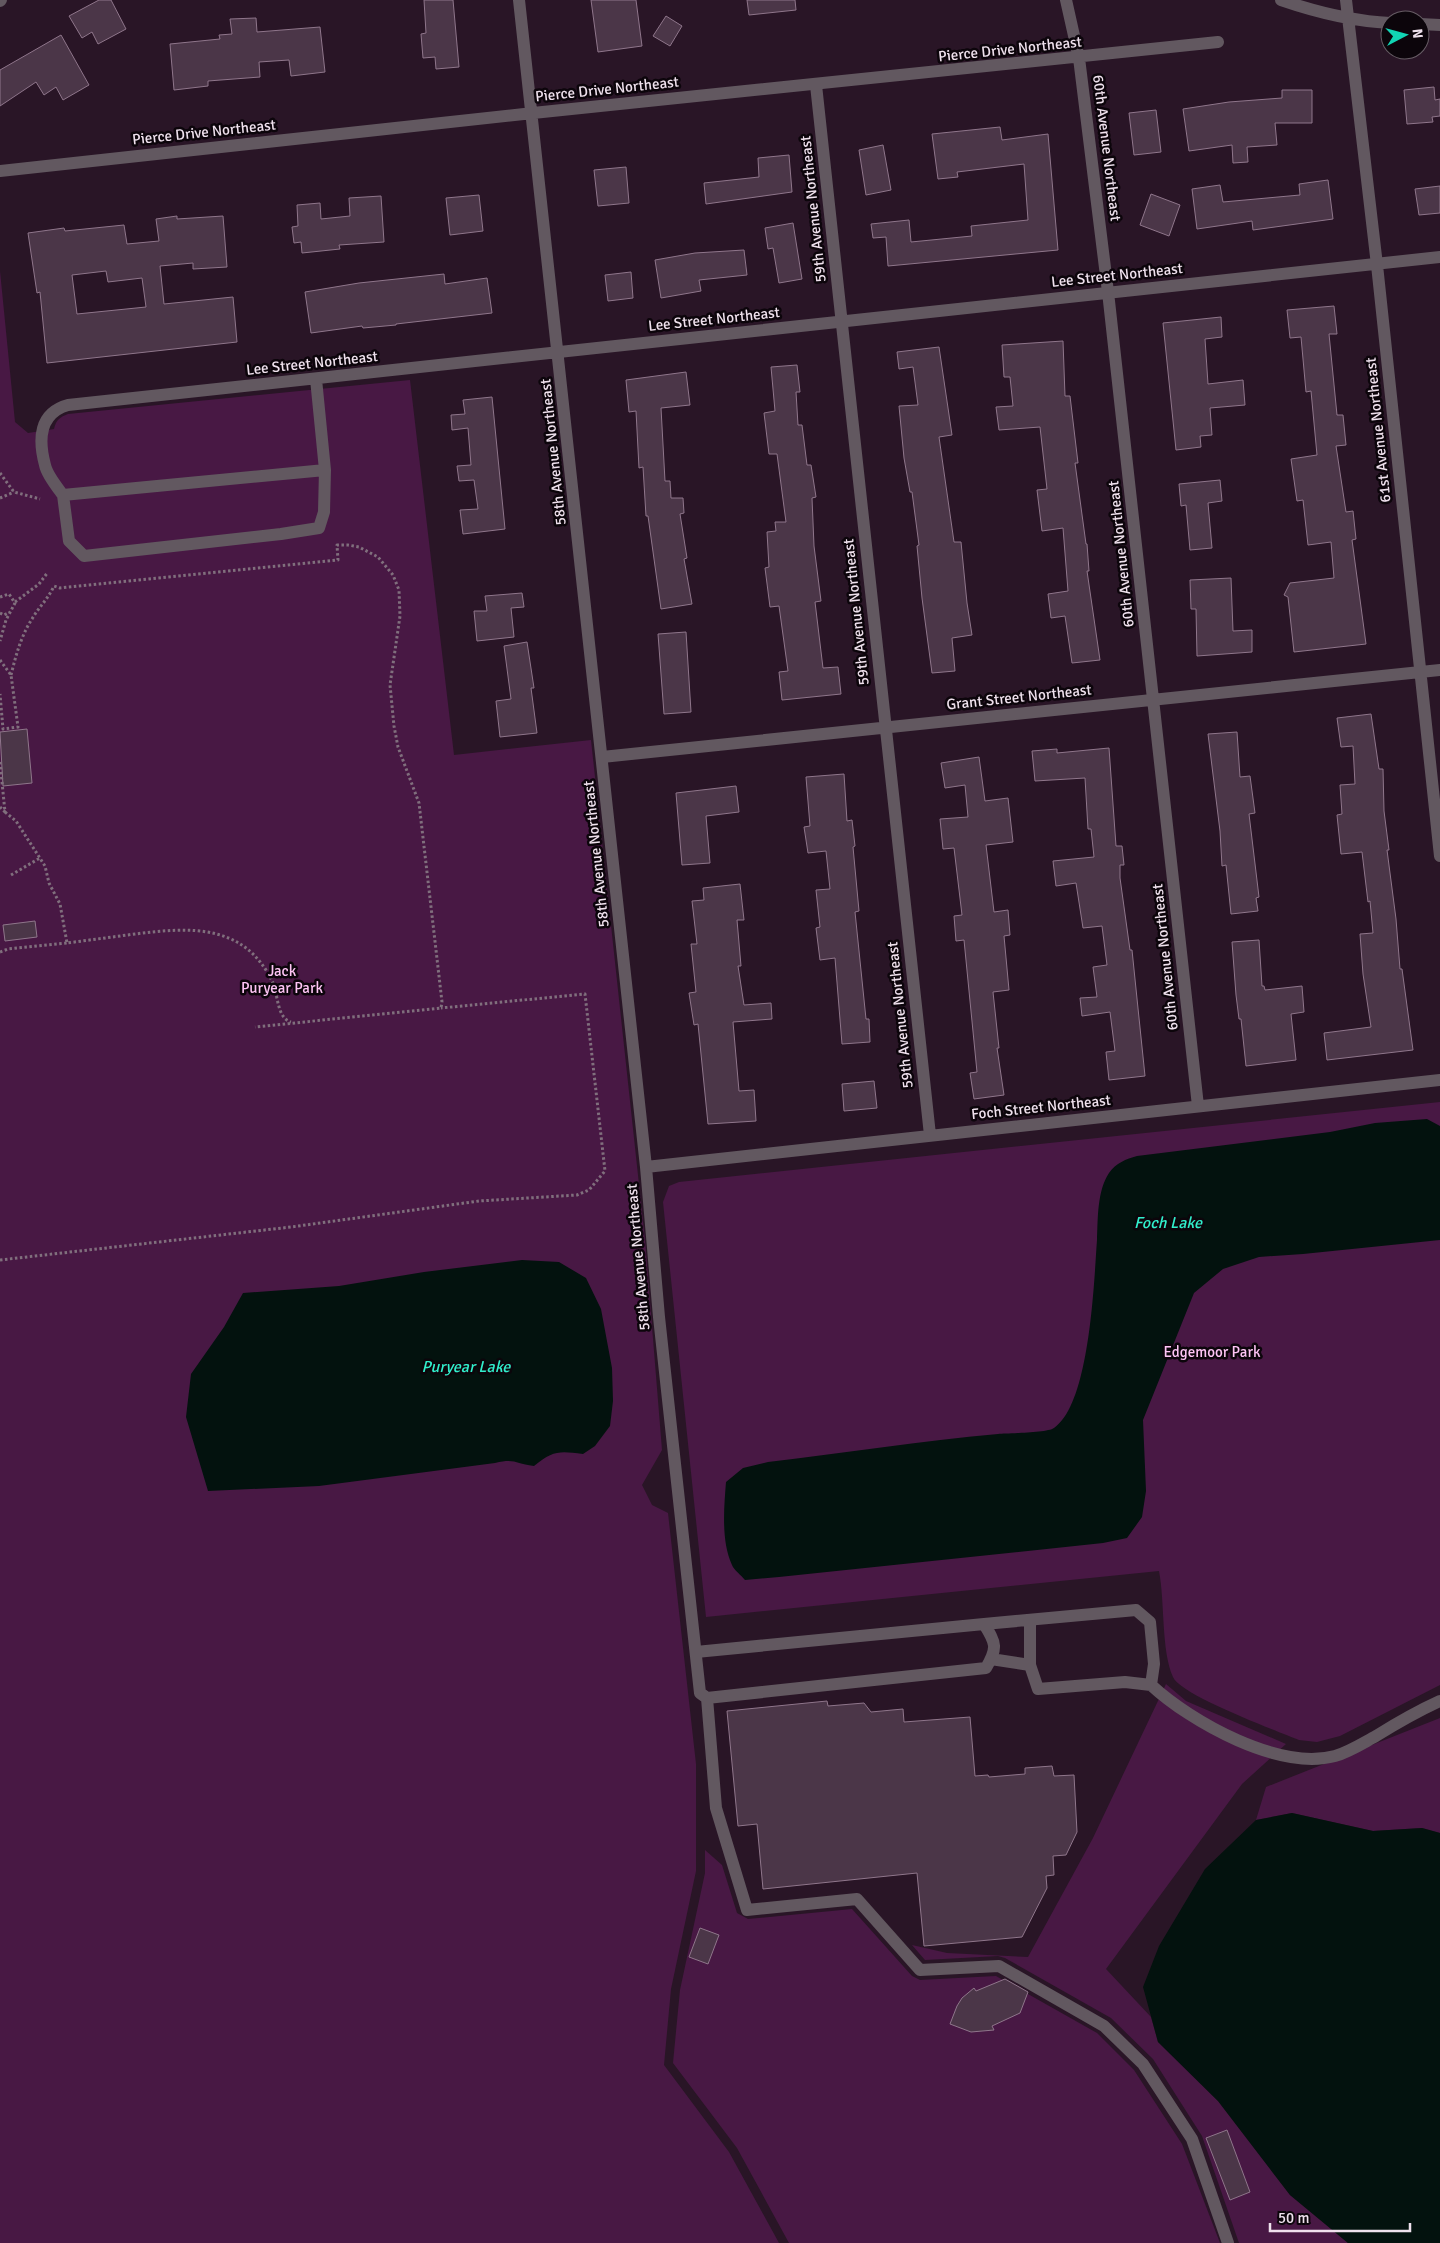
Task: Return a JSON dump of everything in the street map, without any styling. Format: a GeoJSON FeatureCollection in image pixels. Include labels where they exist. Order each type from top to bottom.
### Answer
{"type":"FeatureCollection","features":[{"type":"Feature","properties":{"kind":"street","name":"58th Avenue Northeast"},"geometry":{"type":"LineString","coordinates":[[519,0],[533,112],[646,1167],[660,1327],[696,1652],[697,1680],[700,1693],[709,1697]]}},
{"type":"Feature","properties":{"kind":"street","name":"60th Avenue Northeast"},"geometry":{"type":"LineString","coordinates":[[1066,0],[1079,58],[1108,292],[1198,1106]]}},
{"type":"Feature","properties":{"kind":"street"},"geometry":{"type":"LineString","coordinates":[[1281,0],[1346,18],[1380,22]]}},
{"type":"Feature","properties":{"kind":"street","name":"61st Avenue Northeast"},"geometry":{"type":"LineString","coordinates":[[1346,0],[1346,18],[1377,265],[1440,856]]}},
{"type":"Feature","properties":{"kind":"street","name":"Pierce Drive Northeast"},"geometry":{"type":"LineString","coordinates":[[0,171],[533,112],[816,85],[1218,42]]}},
{"type":"Feature","properties":{"kind":"street","name":"59th Avenue Northeast"},"geometry":{"type":"LineString","coordinates":[[816,85],[930,1135]]}},
{"type":"Feature","properties":{"kind":"street","name":"Lee Street Northeast"},"geometry":{"type":"LineString","coordinates":[[63,495],[45,467],[42,434],[45,420],[55,409],[81,404],[1440,257]]}},
{"type":"Feature","properties":{"kind":"street"},"geometry":{"type":"LineString","coordinates":[[316,379],[325,470],[324,512],[319,528],[84,556],[69,542],[63,495],[325,470]]}},
{"type":"Feature","properties":{"kind":"street","name":"Grant Street Northeast"},"geometry":{"type":"LineString","coordinates":[[602,757],[1440,670]]}},
{"type":"Feature","properties":{"kind":"street","name":"Foch Street Northeast"},"geometry":{"type":"LineString","coordinates":[[646,1167],[1440,1080]]}},
{"type":"Feature","properties":{"kind":"street"},"geometry":{"type":"LineString","coordinates":[[696,1652],[1136,1610],[1150,1622],[1154,1664],[1151,1685]]}},
{"type":"Feature","properties":{"kind":"street"},"geometry":{"type":"LineString","coordinates":[[1030,1620],[1030,1665],[1038,1689],[1125,1682],[1151,1685],[1170,1703],[1191,1717],[1230,1738],[1288,1756],[1314,1758],[1335,1756],[1419,1710],[1440,1701]]}},
{"type":"Feature","properties":{"kind":"street"},"geometry":{"type":"LineString","coordinates":[[984,1624],[993,1638],[995,1654],[986,1668],[709,1697],[716,1808],[747,1910],[857,1899],[920,1970],[999,1966],[1104,2026],[1143,2064],[1192,2139],[1228,2243]]}},
{"type":"Feature","properties":{"kind":"street"},"geometry":{"type":"LineString","coordinates":[[991,1659],[1030,1665]]}},
{"type":"Feature","properties":{"kind":"path"},"geometry":{"type":"LineString","coordinates":[[0,473],[14,492]]}},
{"type":"Feature","properties":{"kind":"path"},"geometry":{"type":"LineString","coordinates":[[0,498],[14,492],[40,499]]}},
{"type":"Feature","properties":{"kind":"path"},"geometry":{"type":"LineString","coordinates":[[0,694],[2,730],[18,727],[11,675],[26,628],[37,611],[50,597],[54,586],[60,588],[338,560],[337,545],[359,547],[378,557],[393,575],[400,603],[390,685],[396,739],[419,803],[442,1002],[441,1008]]}},
{"type":"Feature","properties":{"kind":"path"},"geometry":{"type":"LineString","coordinates":[[0,640],[6,620],[15,603],[39,584],[48,572]]}},
{"type":"Feature","properties":{"kind":"path"},"geometry":{"type":"LineString","coordinates":[[0,597],[8,594],[15,603]]}},
{"type":"Feature","properties":{"kind":"path"},"geometry":{"type":"LineString","coordinates":[[0,613],[4,615],[12,611]]}},
{"type":"Feature","properties":{"kind":"path"},"geometry":{"type":"LineString","coordinates":[[0,660],[0,669]]}},
{"type":"Feature","properties":{"kind":"path"},"geometry":{"type":"LineString","coordinates":[[0,660],[11,675]]}},
{"type":"Feature","properties":{"kind":"path"},"geometry":{"type":"LineString","coordinates":[[0,762],[5,812]]}},
{"type":"Feature","properties":{"kind":"path"},"geometry":{"type":"LineString","coordinates":[[0,807],[16,821],[45,866],[49,883],[60,904],[67,943]]}},
{"type":"Feature","properties":{"kind":"path"},"geometry":{"type":"LineString","coordinates":[[11,876],[40,858]]}},
{"type":"Feature","properties":{"kind":"path"},"geometry":{"type":"LineString","coordinates":[[0,952],[8,948],[183,929],[208,930],[244,947],[261,964],[274,985],[281,1015],[284,1019],[294,1022]]}},
{"type":"Feature","properties":{"kind":"path"},"geometry":{"type":"LineString","coordinates":[[0,1260],[282,1228],[479,1200],[577,1195],[589,1190],[605,1171],[585,994],[255,1027]]}},
{"type":"Feature","properties":{"kind":"green space","name":"Jack Puryear Park"},"geometry":{"type":"Polygon","coordinates":[[[0,271],[15,422],[28,433],[54,429],[59,419],[68,414],[410,380],[454,755],[591,740],[645,1240],[662,1450],[642,1485],[652,1505],[668,1513],[696,1764],[696,1871],[671,1989],[664,2065],[729,2152],[779,2243],[0,2243],[0,271]]]}},
{"type":"Feature","properties":{"kind":"green space","name":"Edgemoor Park"},"geometry":{"type":"Polygon","coordinates":[[[1440,1102],[1440,1685],[1340,1736],[1317,1742],[1299,1740],[1271,1729],[1230,1712],[1193,1693],[1180,1685],[1173,1677],[1169,1666],[1165,1640],[1159,1571],[706,1617],[663,1202],[669,1186],[679,1182],[1440,1102]]]}},
{"type":"Feature","properties":{"kind":"green space"},"geometry":{"type":"Polygon","coordinates":[[[1166,1684],[1186,1701],[1286,1744],[1242,1784],[1106,1969],[1151,2017],[1158,2042],[1218,2101],[1290,2195],[1348,2243],[1239,2243],[1202,2136],[1153,2059],[1111,2018],[1005,1958],[998,1956],[925,1960],[912,1945],[947,1953],[1028,1957],[1093,1838],[1166,1684]]]}},
{"type":"Feature","properties":{"kind":"green space"},"geometry":{"type":"Polygon","coordinates":[[[1440,1718],[1440,1833],[1422,1828],[1373,1831],[1292,1813],[1256,1820],[1266,1787],[1440,1718]]]}},
{"type":"Feature","properties":{"kind":"green space"},"geometry":{"type":"Polygon","coordinates":[[[705,1850],[722,1865],[737,1913],[748,1919],[852,1909],[912,1976],[920,1980],[996,1976],[1097,2033],[1134,2070],[1182,2144],[1220,2243],[789,2243],[737,2148],[673,2063],[680,1990],[705,1873],[705,1850]]]}},
{"type":"Feature","properties":{"kind":"water","name":"Foch Lake"},"geometry":{"type":"Polygon","coordinates":[[[1427,1119],[1440,1126],[1440,1240],[1259,1257],[1223,1269],[1194,1293],[1143,1420],[1146,1491],[1142,1517],[1127,1538],[1103,1543],[745,1580],[733,1567],[726,1546],[725,1535],[726,1482],[743,1468],[768,1462],[940,1440],[1036,1432],[1054,1428],[1066,1415],[1083,1369],[1092,1311],[1100,1197],[1105,1180],[1118,1164],[1137,1156],[1330,1132],[1375,1123],[1427,1119]]]}},
{"type":"Feature","properties":{"kind":"water","name":"Puryear Lake"},"geometry":{"type":"Polygon","coordinates":[[[522,1260],[559,1262],[586,1278],[601,1309],[612,1368],[613,1401],[610,1426],[595,1446],[583,1454],[562,1452],[552,1454],[534,1466],[507,1461],[319,1486],[208,1491],[186,1417],[191,1374],[224,1327],[243,1293],[339,1286],[424,1272],[522,1260]]]}},
{"type":"Feature","properties":{"kind":"water"},"geometry":{"type":"Polygon","coordinates":[[[1292,1813],[1373,1831],[1422,1828],[1440,1833],[1440,2243],[1348,2243],[1290,2195],[1218,2101],[1158,2042],[1143,1987],[1159,1946],[1205,1869],[1256,1820],[1292,1813]]]}},
{"type":"Feature","properties":{"kind":"building"},"geometry":{"type":"Polygon","coordinates":[[[99,0],[111,0],[126,29],[98,44],[92,32],[82,38],[69,16],[99,0]]]}},
{"type":"Feature","properties":{"kind":"building"},"geometry":{"type":"Polygon","coordinates":[[[424,0],[453,0],[459,67],[436,69],[435,57],[423,58],[421,34],[426,33],[424,0]]]}},
{"type":"Feature","properties":{"kind":"building"},"geometry":{"type":"Polygon","coordinates":[[[591,0],[636,0],[642,46],[598,52],[591,0]]]}},
{"type":"Feature","properties":{"kind":"building"},"geometry":{"type":"Polygon","coordinates":[[[747,0],[795,0],[796,10],[749,15],[747,0]]]}},
{"type":"Feature","properties":{"kind":"building"},"geometry":{"type":"Polygon","coordinates":[[[666,16],[682,26],[670,46],[653,36],[666,16]]]}},
{"type":"Feature","properties":{"kind":"building"},"geometry":{"type":"Polygon","coordinates":[[[256,18],[257,32],[320,27],[325,72],[291,76],[289,60],[259,62],[260,77],[208,81],[208,86],[174,90],[170,44],[220,39],[219,35],[232,34],[230,19],[256,18]]]}},
{"type":"Feature","properties":{"kind":"building"},"geometry":{"type":"Polygon","coordinates":[[[61,35],[89,85],[63,100],[56,87],[44,95],[36,82],[0,106],[0,70],[61,35]]]}},
{"type":"Feature","properties":{"kind":"building"},"geometry":{"type":"Polygon","coordinates":[[[1434,87],[1435,100],[1440,99],[1440,116],[1432,117],[1433,122],[1407,124],[1404,90],[1434,87]]]}},
{"type":"Feature","properties":{"kind":"building"},"geometry":{"type":"Polygon","coordinates":[[[1282,90],[1312,90],[1312,123],[1275,123],[1277,145],[1247,147],[1248,162],[1233,163],[1232,145],[1189,151],[1183,109],[1229,102],[1282,98],[1282,90]]]}},
{"type":"Feature","properties":{"kind":"building"},"geometry":{"type":"Polygon","coordinates":[[[1156,110],[1161,152],[1134,155],[1129,113],[1156,110]]]}},
{"type":"Feature","properties":{"kind":"building"},"geometry":{"type":"Polygon","coordinates":[[[1000,127],[1002,140],[1048,134],[1058,250],[888,266],[886,237],[873,238],[871,224],[909,220],[911,242],[972,236],[971,226],[1028,220],[1024,164],[957,172],[958,177],[938,179],[932,134],[1000,127]]]}},
{"type":"Feature","properties":{"kind":"building"},"geometry":{"type":"Polygon","coordinates":[[[883,145],[891,190],[866,195],[859,150],[883,145]]]}},
{"type":"Feature","properties":{"kind":"building"},"geometry":{"type":"Polygon","coordinates":[[[789,155],[792,192],[706,204],[704,183],[759,177],[758,158],[789,155]]]}},
{"type":"Feature","properties":{"kind":"building"},"geometry":{"type":"Polygon","coordinates":[[[626,167],[629,203],[598,206],[594,170],[626,167]]]}},
{"type":"Feature","properties":{"kind":"building"},"geometry":{"type":"Polygon","coordinates":[[[1328,180],[1333,219],[1253,230],[1252,221],[1197,229],[1192,189],[1220,185],[1223,202],[1300,195],[1299,184],[1328,180]]]}},
{"type":"Feature","properties":{"kind":"building"},"geometry":{"type":"Polygon","coordinates":[[[1440,186],[1440,213],[1419,215],[1415,189],[1440,186]]]}},
{"type":"Feature","properties":{"kind":"building"},"geometry":{"type":"Polygon","coordinates":[[[1151,194],[1180,205],[1169,236],[1140,225],[1151,194]]]}},
{"type":"Feature","properties":{"kind":"building"},"geometry":{"type":"Polygon","coordinates":[[[479,195],[483,231],[450,235],[446,198],[479,195]]]}},
{"type":"Feature","properties":{"kind":"building"},"geometry":{"type":"Polygon","coordinates":[[[381,196],[384,242],[339,245],[340,249],[302,253],[301,242],[294,243],[292,227],[298,226],[297,205],[320,203],[321,219],[350,216],[349,198],[381,196]]]}},
{"type":"Feature","properties":{"kind":"building"},"geometry":{"type":"Polygon","coordinates":[[[177,216],[177,219],[223,216],[227,267],[193,269],[193,263],[160,266],[164,304],[233,297],[237,342],[47,363],[40,292],[37,293],[28,233],[64,228],[65,231],[124,225],[127,244],[159,241],[156,219],[177,216]],[[106,271],[72,275],[77,314],[146,307],[142,278],[108,282],[106,271]]]}},
{"type":"Feature","properties":{"kind":"building"},"geometry":{"type":"Polygon","coordinates":[[[793,223],[802,279],[779,283],[773,248],[768,249],[765,228],[793,223]]]}},
{"type":"Feature","properties":{"kind":"building"},"geometry":{"type":"Polygon","coordinates":[[[744,250],[747,275],[699,280],[701,291],[661,298],[655,260],[695,253],[744,250]]]}},
{"type":"Feature","properties":{"kind":"building"},"geometry":{"type":"Polygon","coordinates":[[[631,272],[633,298],[608,301],[605,275],[631,272]]]}},
{"type":"Feature","properties":{"kind":"building"},"geometry":{"type":"Polygon","coordinates":[[[444,274],[445,284],[487,278],[492,313],[311,333],[305,292],[359,283],[444,274]]]}},
{"type":"Feature","properties":{"kind":"building"},"geometry":{"type":"Polygon","coordinates":[[[1334,306],[1337,334],[1329,334],[1337,415],[1343,415],[1346,445],[1336,446],[1346,512],[1353,511],[1356,539],[1352,540],[1366,644],[1294,652],[1288,597],[1284,595],[1290,583],[1334,578],[1331,542],[1308,545],[1303,500],[1297,501],[1291,459],[1317,455],[1311,391],[1306,392],[1301,337],[1290,338],[1287,310],[1334,306]]]}},
{"type":"Feature","properties":{"kind":"building"},"geometry":{"type":"Polygon","coordinates":[[[1221,317],[1222,337],[1205,339],[1208,384],[1243,380],[1245,405],[1210,408],[1212,435],[1200,436],[1201,447],[1176,450],[1163,323],[1221,317]]]}},
{"type":"Feature","properties":{"kind":"building"},"geometry":{"type":"Polygon","coordinates":[[[1063,341],[1065,396],[1070,396],[1078,463],[1075,463],[1087,544],[1089,571],[1087,571],[1100,660],[1072,663],[1065,616],[1051,618],[1048,594],[1068,591],[1063,528],[1042,531],[1037,490],[1047,489],[1040,427],[999,430],[996,407],[1013,406],[1010,377],[1004,377],[1002,345],[1063,341]]]}},
{"type":"Feature","properties":{"kind":"building"},"geometry":{"type":"Polygon","coordinates":[[[939,347],[952,435],[939,437],[954,542],[961,542],[972,635],[952,638],[955,671],[932,673],[922,598],[917,546],[919,545],[912,492],[910,492],[904,458],[899,406],[918,405],[913,367],[899,369],[897,352],[939,347]]]}},
{"type":"Feature","properties":{"kind":"building"},"geometry":{"type":"Polygon","coordinates":[[[797,365],[800,392],[796,392],[798,425],[802,425],[807,465],[811,465],[816,497],[812,498],[814,546],[821,601],[815,602],[823,668],[838,667],[841,694],[782,700],[779,672],[788,671],[779,606],[770,607],[765,568],[769,567],[767,532],[776,531],[775,522],[786,522],[777,454],[769,454],[764,413],[775,411],[771,367],[797,365]]]}},
{"type":"Feature","properties":{"kind":"building"},"geometry":{"type":"Polygon","coordinates":[[[686,372],[690,405],[661,408],[665,481],[670,481],[671,498],[683,498],[684,513],[680,514],[687,558],[684,559],[692,604],[661,609],[648,516],[646,516],[643,467],[639,468],[636,411],[629,412],[626,380],[686,372]]]}},
{"type":"Feature","properties":{"kind":"building"},"geometry":{"type":"Polygon","coordinates":[[[492,397],[505,529],[463,534],[460,510],[478,509],[474,480],[459,481],[457,466],[471,465],[468,428],[452,430],[451,415],[465,414],[463,400],[492,397]]]}},
{"type":"Feature","properties":{"kind":"building"},"geometry":{"type":"Polygon","coordinates":[[[1220,480],[1222,501],[1208,503],[1212,548],[1190,550],[1186,505],[1181,506],[1179,484],[1220,480]]]}},
{"type":"Feature","properties":{"kind":"building"},"geometry":{"type":"Polygon","coordinates":[[[1231,578],[1233,631],[1252,630],[1252,652],[1197,656],[1196,609],[1191,609],[1190,580],[1231,578]]]}},
{"type":"Feature","properties":{"kind":"building"},"geometry":{"type":"Polygon","coordinates":[[[522,593],[524,607],[511,608],[514,637],[477,641],[474,611],[487,611],[485,596],[522,593]]]}},
{"type":"Feature","properties":{"kind":"building"},"geometry":{"type":"Polygon","coordinates":[[[686,632],[691,712],[664,714],[658,634],[686,632]]]}},
{"type":"Feature","properties":{"kind":"building"},"geometry":{"type":"Polygon","coordinates":[[[527,642],[534,688],[531,688],[537,733],[500,737],[496,701],[511,699],[504,646],[527,642]]]}},
{"type":"Feature","properties":{"kind":"building"},"geometry":{"type":"Polygon","coordinates":[[[1371,714],[1379,769],[1383,769],[1384,811],[1389,850],[1387,850],[1400,969],[1402,969],[1413,1050],[1327,1060],[1324,1033],[1371,1027],[1363,974],[1360,934],[1373,933],[1370,901],[1368,902],[1362,852],[1341,854],[1337,815],[1342,814],[1340,785],[1355,784],[1353,746],[1341,747],[1337,718],[1371,714]]]}},
{"type":"Feature","properties":{"kind":"building"},"geometry":{"type":"Polygon","coordinates":[[[27,729],[32,783],[3,786],[0,732],[27,729]]]}},
{"type":"Feature","properties":{"kind":"building"},"geometry":{"type":"Polygon","coordinates":[[[1237,732],[1240,777],[1250,776],[1255,813],[1249,814],[1259,897],[1256,898],[1258,911],[1231,914],[1226,865],[1222,866],[1220,831],[1208,734],[1237,732]]]}},
{"type":"Feature","properties":{"kind":"building"},"geometry":{"type":"Polygon","coordinates":[[[1109,748],[1116,846],[1122,846],[1124,865],[1120,865],[1120,878],[1130,950],[1132,950],[1145,1076],[1109,1080],[1106,1052],[1115,1051],[1110,1012],[1082,1016],[1080,998],[1097,997],[1093,967],[1107,965],[1102,926],[1083,928],[1076,883],[1056,886],[1053,861],[1094,857],[1091,829],[1088,829],[1085,778],[1035,781],[1032,751],[1057,749],[1057,753],[1109,748]]]}},
{"type":"Feature","properties":{"kind":"building"},"geometry":{"type":"Polygon","coordinates":[[[979,757],[985,801],[1008,798],[1013,842],[986,845],[994,912],[1008,910],[1010,935],[1004,936],[1009,990],[993,992],[999,1048],[997,1048],[1004,1095],[974,1099],[970,1073],[977,1072],[964,940],[956,941],[954,916],[962,915],[954,848],[943,849],[940,819],[968,817],[965,785],[945,788],[941,763],[979,757]]]}},
{"type":"Feature","properties":{"kind":"building"},"geometry":{"type":"Polygon","coordinates":[[[844,774],[847,821],[852,820],[855,846],[853,847],[859,911],[855,912],[866,1019],[869,1019],[870,1042],[842,1044],[835,958],[820,960],[816,928],[820,927],[816,890],[830,889],[826,851],[808,853],[804,827],[810,826],[806,777],[844,774]]]}},
{"type":"Feature","properties":{"kind":"building"},"geometry":{"type":"Polygon","coordinates":[[[736,786],[739,812],[706,816],[710,863],[682,865],[676,793],[736,786]]]}},
{"type":"Feature","properties":{"kind":"building"},"geometry":{"type":"Polygon","coordinates":[[[740,884],[744,920],[737,920],[741,966],[738,966],[744,1005],[771,1003],[772,1019],[733,1022],[739,1091],[754,1090],[756,1121],[708,1124],[698,1024],[694,1025],[689,993],[696,992],[691,944],[697,944],[692,901],[704,900],[703,888],[740,884]]]}},
{"type":"Feature","properties":{"kind":"building"},"geometry":{"type":"Polygon","coordinates":[[[35,921],[37,937],[5,941],[3,925],[35,921]]]}},
{"type":"Feature","properties":{"kind":"building"},"geometry":{"type":"Polygon","coordinates":[[[1259,940],[1262,986],[1264,986],[1265,990],[1302,986],[1304,1012],[1291,1014],[1296,1060],[1246,1066],[1241,1019],[1239,1019],[1236,995],[1232,942],[1259,940]]]}},
{"type":"Feature","properties":{"kind":"building"},"geometry":{"type":"Polygon","coordinates":[[[874,1081],[877,1108],[844,1111],[842,1084],[874,1081]]]}},
{"type":"Feature","properties":{"kind":"building"},"geometry":{"type":"Polygon","coordinates":[[[827,1701],[828,1706],[864,1703],[871,1712],[903,1709],[904,1722],[970,1717],[975,1776],[988,1775],[989,1777],[1025,1774],[1025,1768],[1052,1766],[1054,1776],[1074,1775],[1077,1832],[1066,1855],[1053,1856],[1054,1875],[1046,1876],[1047,1888],[1022,1937],[924,1946],[917,1873],[763,1889],[757,1824],[738,1826],[727,1711],[827,1701]]]}},
{"type":"Feature","properties":{"kind":"building"},"geometry":{"type":"Polygon","coordinates":[[[700,1928],[719,1935],[708,1964],[689,1957],[700,1928]]]}},
{"type":"Feature","properties":{"kind":"building"},"geometry":{"type":"Polygon","coordinates":[[[1005,1979],[1028,1992],[1020,2013],[992,2026],[994,2030],[971,2032],[950,2024],[962,1998],[974,1988],[976,1991],[1005,1979]]]}},
{"type":"Feature","properties":{"kind":"building"},"geometry":{"type":"Polygon","coordinates":[[[1227,2130],[1250,2192],[1230,2200],[1206,2138],[1227,2130]]]}}]}
